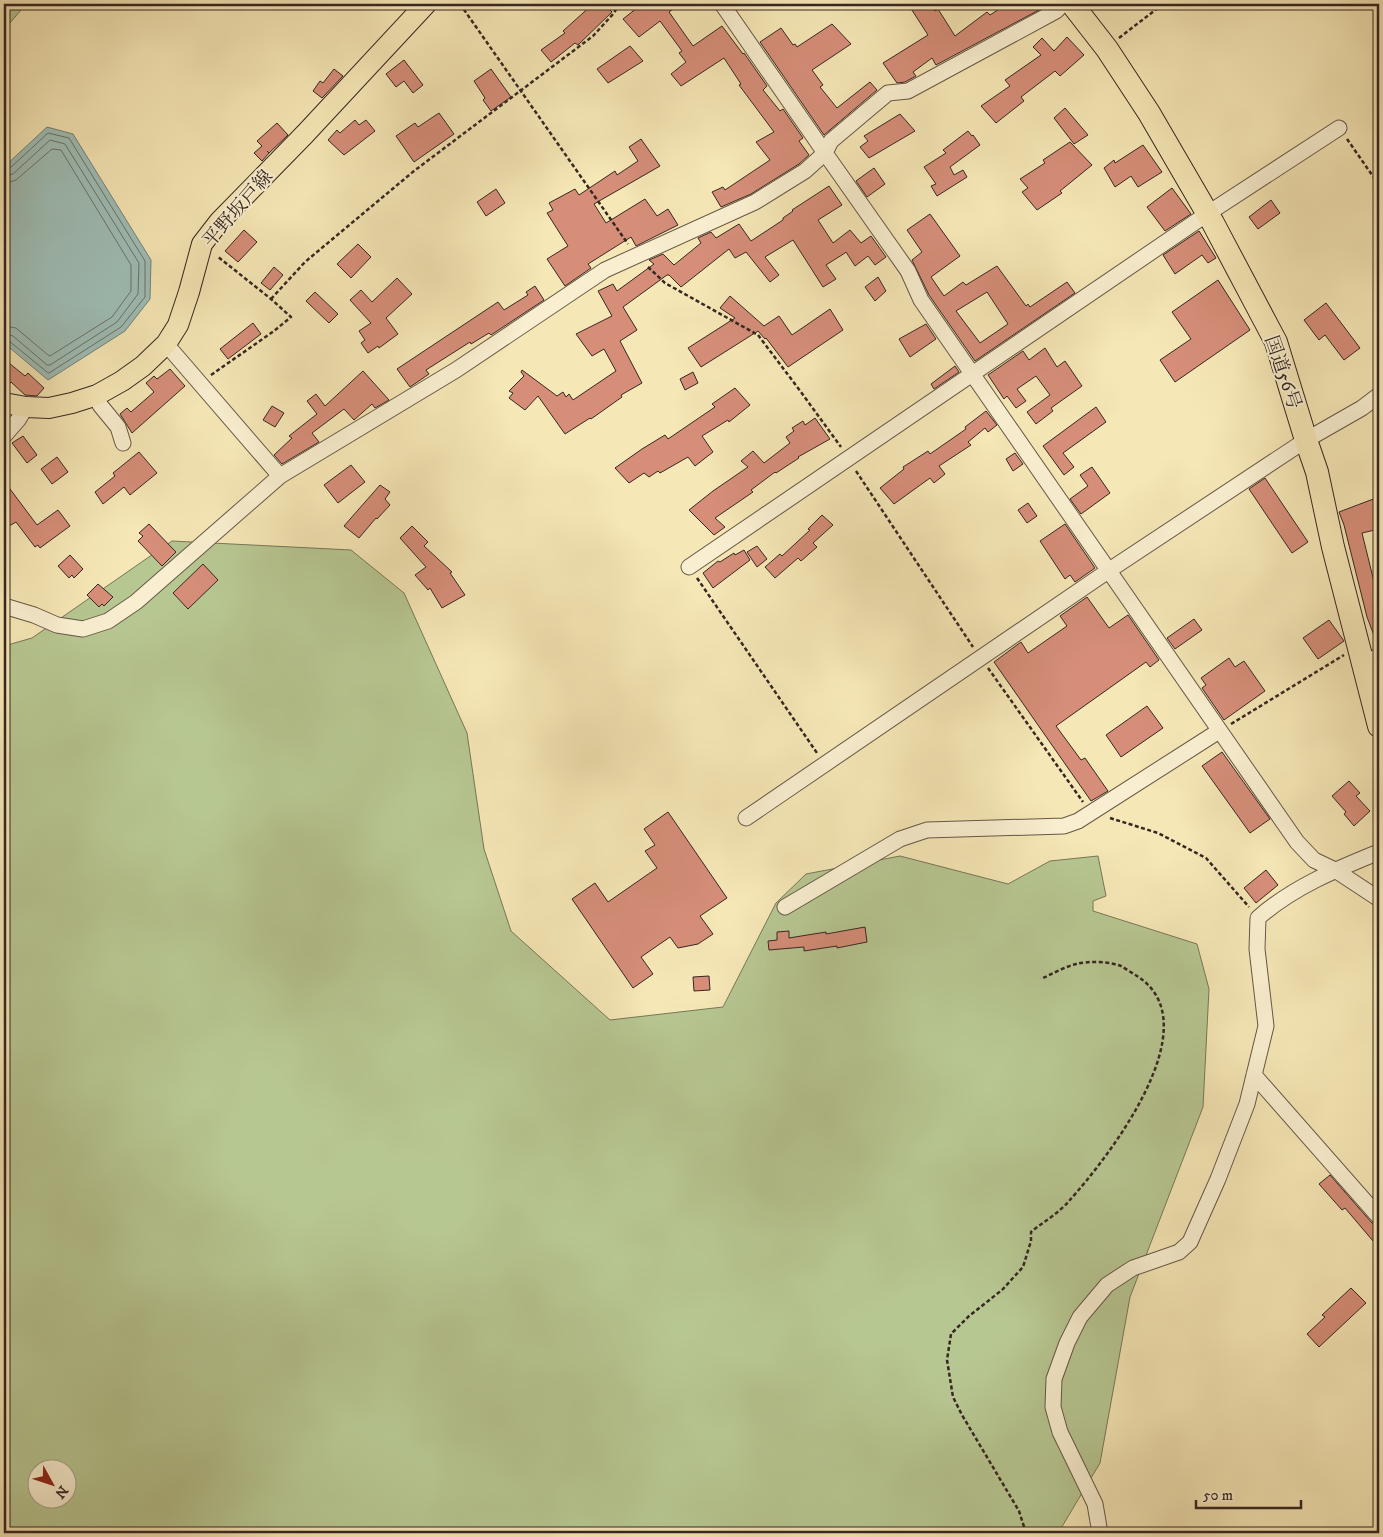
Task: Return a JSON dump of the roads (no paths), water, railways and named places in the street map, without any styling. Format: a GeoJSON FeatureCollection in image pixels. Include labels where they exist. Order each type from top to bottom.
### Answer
{"type":"FeatureCollection","features":[{"type":"Feature","properties":{"kind":"highway","name":"国道56号"},"geometry":{"type":"LineString","coordinates":[[1072,4],[1107,49],[1149,114],[1207,214],[1276,342],[1317,472],[1333,547],[1367,655],[1379,726]]}},
{"type":"Feature","properties":{"kind":"main road","name":"平野坂戸線"},"geometry":{"type":"LineString","coordinates":[[4,403],[26,407],[49,408],[72,403],[97,395],[143,366],[166,344],[178,325],[202,244],[219,222],[306,134],[426,4]]}},
{"type":"Feature","properties":{"kind":"street"},"geometry":{"type":"LineString","coordinates":[[722,4],[908,271],[921,300],[1297,842],[1314,860],[1335,870],[1379,899]]}},
{"type":"Feature","properties":{"kind":"street"},"geometry":{"type":"LineString","coordinates":[[4,606],[34,615],[57,625],[83,628],[108,621],[136,602],[280,476],[456,370],[605,270],[755,202],[804,172],[824,153],[831,141],[888,93],[908,91],[1056,11],[1063,4]]}},
{"type":"Feature","properties":{"kind":"street"},"geometry":{"type":"LineString","coordinates":[[689,567],[1207,214],[1339,128]]}},
{"type":"Feature","properties":{"kind":"street"},"geometry":{"type":"LineString","coordinates":[[166,344],[280,476]]}},
{"type":"Feature","properties":{"kind":"street"},"geometry":{"type":"LineString","coordinates":[[97,395],[100,405],[118,428],[123,443]]}},
{"type":"Feature","properties":{"kind":"street"},"geometry":{"type":"LineString","coordinates":[[746,818],[1108,571],[1306,440],[1362,408],[1379,395]]}},
{"type":"Feature","properties":{"kind":"street"},"geometry":{"type":"LineString","coordinates":[[4,436],[26,407]]}},
{"type":"Feature","properties":{"kind":"street"},"geometry":{"type":"LineString","coordinates":[[785,907],[900,839],[926,830],[1064,826],[1078,821],[1219,731]]}},
{"type":"Feature","properties":{"kind":"street"},"geometry":{"type":"LineString","coordinates":[[1100,1533],[1095,1504],[1060,1432],[1053,1407],[1054,1379],[1067,1343],[1080,1317],[1107,1284],[1133,1268],[1179,1252],[1190,1242],[1218,1179],[1244,1112],[1266,1026],[1257,950],[1258,918],[1271,906],[1298,889],[1335,870],[1379,852]]}},
{"type":"Feature","properties":{"kind":"street"},"geometry":{"type":"LineString","coordinates":[[1254,1075],[1379,1217]]}},
{"type":"Feature","properties":{"kind":"water"},"geometry":{"type":"Polygon","coordinates":[[[47,127],[73,134],[151,260],[150,299],[125,331],[48,380],[4,343],[4,167],[47,127]]]}}]}
